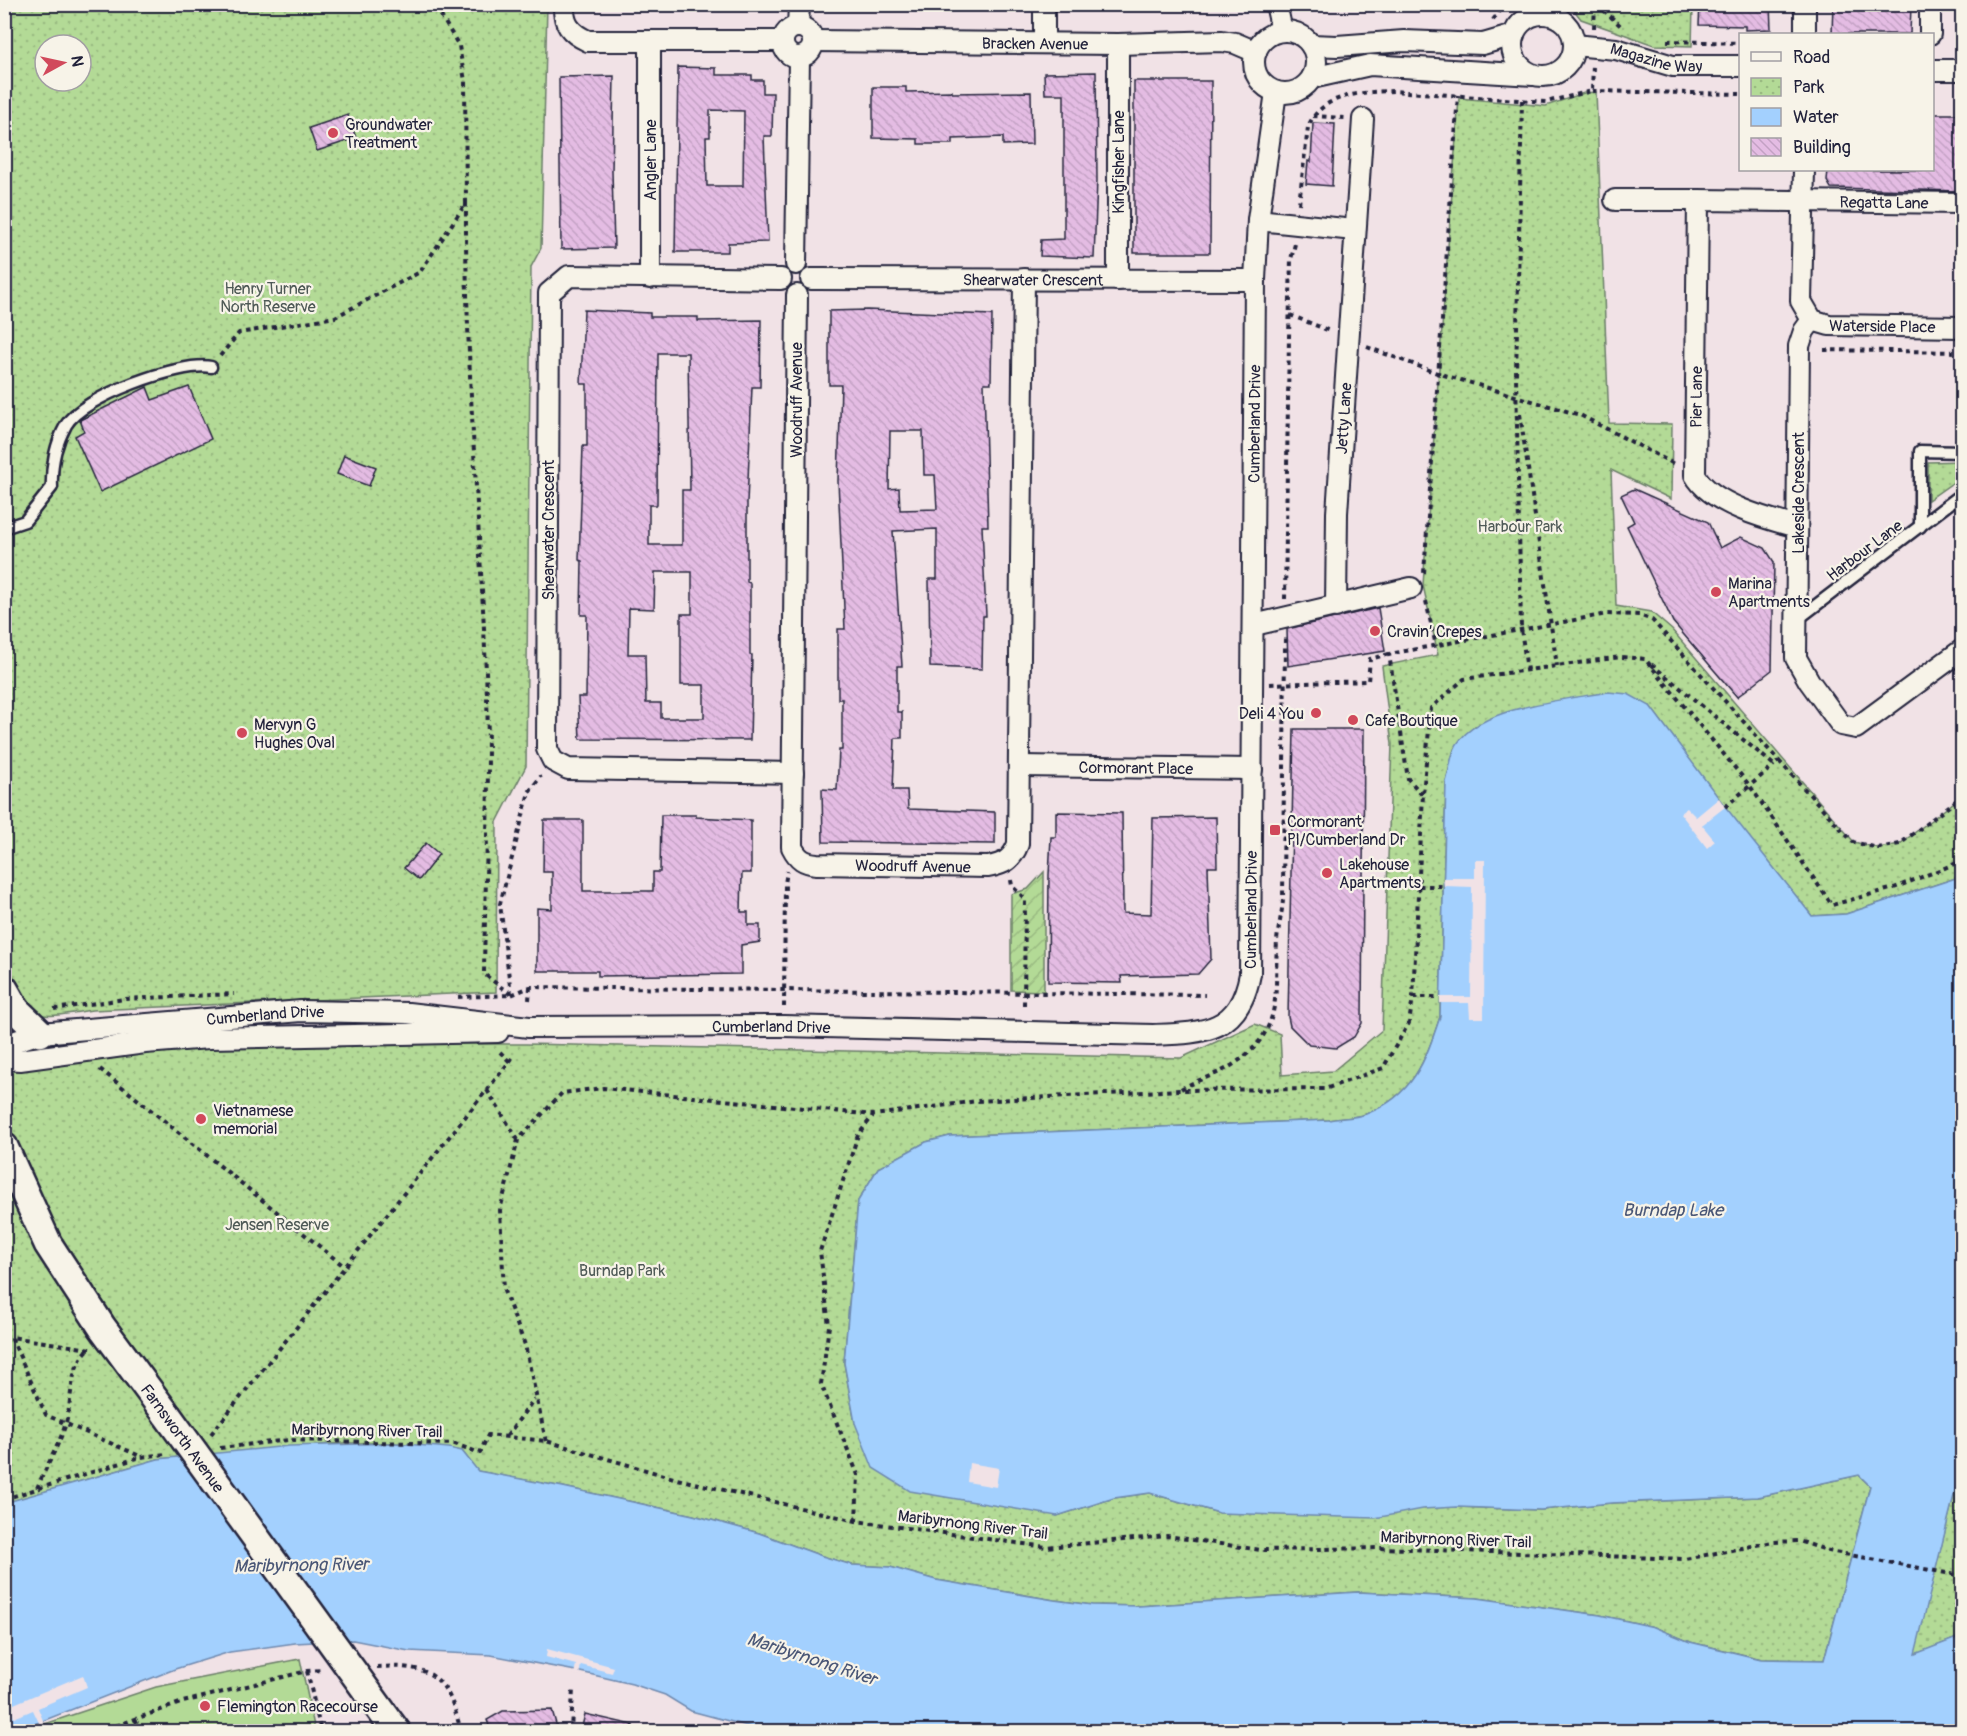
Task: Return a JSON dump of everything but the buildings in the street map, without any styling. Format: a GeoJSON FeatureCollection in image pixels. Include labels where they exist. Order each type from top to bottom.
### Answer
{"type":"FeatureCollection","features":[{"type":"Feature","properties":{"kind":"main road"},"geometry":{"type":"LineString","coordinates":[[4,989],[16,1010],[40,1033]]}},
{"type":"Feature","properties":{"kind":"main road","name":"Farnsworth Avenue"},"geometry":{"type":"LineString","coordinates":[[4,1147],[48,1244],[102,1327],[391,1724]]}},
{"type":"Feature","properties":{"kind":"street"},"geometry":{"type":"LineString","coordinates":[[564,4],[563,17],[572,34],[588,41],[783,41]]}},
{"type":"Feature","properties":{"kind":"street"},"geometry":{"type":"LineString","coordinates":[[798,27],[799,4]]}},
{"type":"Feature","properties":{"kind":"street"},"geometry":{"type":"LineString","coordinates":[[1044,4],[1044,43]]}},
{"type":"Feature","properties":{"kind":"street"},"geometry":{"type":"LineString","coordinates":[[1276,4],[1282,31]]}},
{"type":"Feature","properties":{"kind":"street"},"geometry":{"type":"LineString","coordinates":[[1523,4],[1512,45],[1517,62],[1533,75]]}},
{"type":"Feature","properties":{"kind":"street"},"geometry":{"type":"LineString","coordinates":[[1805,4],[1805,33]]}},
{"type":"Feature","properties":{"kind":"street"},"geometry":{"type":"LineString","coordinates":[[1930,4],[1930,33]]}},
{"type":"Feature","properties":{"kind":"street"},"geometry":{"type":"LineString","coordinates":[[1311,45],[1337,46],[1404,41],[1483,44],[1517,30],[1528,18],[1559,12],[1568,27],[1574,45],[1567,65],[1559,72],[1544,76],[1370,65],[1312,78],[1296,92],[1276,92],[1267,88],[1258,77],[1254,67],[1256,52],[1269,36],[1282,31],[1302,36],[1311,45],[1316,66],[1312,78]]}},
{"type":"Feature","properties":{"kind":"street"},"geometry":{"type":"LineString","coordinates":[[798,27],[808,31],[813,41],[810,51],[799,57],[789,54],[783,41],[787,32],[798,27]]}},
{"type":"Feature","properties":{"kind":"street","name":"Bracken Avenue"},"geometry":{"type":"LineString","coordinates":[[813,41],[1118,44],[1222,41],[1235,43],[1256,52]]}},
{"type":"Feature","properties":{"kind":"street","name":"Angler Lane"},"geometry":{"type":"LineString","coordinates":[[650,42],[650,278]]}},
{"type":"Feature","properties":{"kind":"street","name":"Kingfisher Lane"},"geometry":{"type":"LineString","coordinates":[[1118,44],[1118,280]]}},
{"type":"Feature","properties":{"kind":"street","name":"Magazine Way"},"geometry":{"type":"LineString","coordinates":[[1574,45],[1616,49],[1672,66],[1739,66]]}},
{"type":"Feature","properties":{"kind":"street"},"geometry":{"type":"LineString","coordinates":[[796,264],[799,57]]}},
{"type":"Feature","properties":{"kind":"street"},"geometry":{"type":"LineString","coordinates":[[1934,70],[1962,70]]}},
{"type":"Feature","properties":{"kind":"street","name":"Cumberland Drive"},"geometry":{"type":"LineString","coordinates":[[4,1045],[40,1033],[301,1011],[408,1013],[529,1027],[784,1026],[1153,1035],[1196,1034],[1217,1027],[1233,1015],[1246,996],[1250,974],[1255,280],[1258,220],[1276,92]]}},
{"type":"Feature","properties":{"kind":"street","name":"Jetty Lane"},"geometry":{"type":"LineString","coordinates":[[1336,607],[1337,513],[1363,118]]}},
{"type":"Feature","properties":{"kind":"street","name":"Waterside Place"},"geometry":{"type":"LineString","coordinates":[[1804,171],[1802,302],[1812,320],[1829,325],[1962,327]]}},
{"type":"Feature","properties":{"kind":"street"},"geometry":{"type":"LineString","coordinates":[[1615,200],[1804,201]]}},
{"type":"Feature","properties":{"kind":"street","name":"Pier Lane"},"geometry":{"type":"LineString","coordinates":[[1695,475],[1698,200]]}},
{"type":"Feature","properties":{"kind":"street","name":"Regatta Lane"},"geometry":{"type":"LineString","coordinates":[[1804,201],[1962,203]]}},
{"type":"Feature","properties":{"kind":"street"},"geometry":{"type":"LineString","coordinates":[[1258,220],[1354,230]]}},
{"type":"Feature","properties":{"kind":"street"},"geometry":{"type":"LineString","coordinates":[[796,264],[806,268],[811,279],[809,289],[797,295],[787,292],[781,279],[785,269],[796,264]]}},
{"type":"Feature","properties":{"kind":"street","name":"Shearwater Crescent"},"geometry":{"type":"LineString","coordinates":[[553,760],[547,749],[549,293],[568,276],[781,279]]}},
{"type":"Feature","properties":{"kind":"street","name":"Shearwater Crescent"},"geometry":{"type":"LineString","coordinates":[[811,279],[1255,280]]}},
{"type":"Feature","properties":{"kind":"street"},"geometry":{"type":"LineString","coordinates":[[1007,861],[1014,855],[1018,844],[1024,279]]}},
{"type":"Feature","properties":{"kind":"street","name":"Woodruff Avenue"},"geometry":{"type":"LineString","coordinates":[[797,295],[792,847],[797,857],[806,863],[817,864],[988,867],[1007,861]]}},
{"type":"Feature","properties":{"kind":"street","name":"Lakeside Crescent"},"geometry":{"type":"LineString","coordinates":[[1812,320],[1804,331],[1799,346],[1796,657],[1841,725],[1856,728],[1962,650]]}},
{"type":"Feature","properties":{"kind":"street"},"geometry":{"type":"LineString","coordinates":[[1695,475],[1700,485],[1711,493],[1761,517],[1797,527]]}},
{"type":"Feature","properties":{"kind":"street"},"geometry":{"type":"LineString","coordinates":[[1254,625],[1420,590]]}},
{"type":"Feature","properties":{"kind":"street"},"geometry":{"type":"LineString","coordinates":[[553,760],[568,769],[793,773]]}},
{"type":"Feature","properties":{"kind":"street","name":"Cormorant Place"},"geometry":{"type":"LineString","coordinates":[[1020,766],[1252,770]]}},
{"type":"Feature","properties":{"kind":"street","name":"Cumberland Drive"},"geometry":{"type":"LineString","coordinates":[[4,1059],[20,1060],[145,1042],[501,1032],[529,1027]]}},
{"type":"Feature","properties":{"kind":"lane"},"geometry":{"type":"LineString","coordinates":[[4,528],[25,521],[52,487],[51,466],[66,423],[96,399],[149,378],[198,364],[211,367]]}},
{"type":"Feature","properties":{"kind":"lane","name":"Harbour Lane"},"geometry":{"type":"LineString","coordinates":[[1920,527],[1920,451],[1962,452]]}},
{"type":"Feature","properties":{"kind":"lane","name":"Harbour Lane"},"geometry":{"type":"LineString","coordinates":[[1798,619],[1962,494]]}},
{"type":"Feature","properties":{"kind":"path"},"geometry":{"type":"LineString","coordinates":[[434,4],[459,46],[465,81],[466,297],[480,516],[487,701],[484,974],[511,994]]}},
{"type":"Feature","properties":{"kind":"path"},"geometry":{"type":"LineString","coordinates":[[1597,4],[1604,14],[1630,32]]}},
{"type":"Feature","properties":{"kind":"path"},"geometry":{"type":"LineString","coordinates":[[1663,41],[1739,42]]}},
{"type":"Feature","properties":{"kind":"path"},"geometry":{"type":"LineString","coordinates":[[1592,91],[1739,94]]}},
{"type":"Feature","properties":{"kind":"path"},"geometry":{"type":"LineString","coordinates":[[1436,646],[1420,590],[1458,95]]}},
{"type":"Feature","properties":{"kind":"path"},"geometry":{"type":"LineString","coordinates":[[1522,100],[1518,397],[1521,629],[1527,670]]}},
{"type":"Feature","properties":{"kind":"path"},"geometry":{"type":"LineString","coordinates":[[1312,116],[1363,118]]}},
{"type":"Feature","properties":{"kind":"path"},"geometry":{"type":"LineString","coordinates":[[211,367],[239,333],[335,317],[420,272],[466,203]]}},
{"type":"Feature","properties":{"kind":"path"},"geometry":{"type":"LineString","coordinates":[[1824,350],[1962,352]]}},
{"type":"Feature","properties":{"kind":"path"},"geometry":{"type":"LineString","coordinates":[[1440,374],[1580,415],[1695,475]]}},
{"type":"Feature","properties":{"kind":"path"},"geometry":{"type":"LineString","coordinates":[[1518,397],[1549,624],[1557,666]]}},
{"type":"Feature","properties":{"kind":"path"},"geometry":{"type":"LineString","coordinates":[[1253,685],[1368,681],[1370,659],[1389,654],[1549,624],[1624,614],[1652,620],[1854,842],[1878,848],[1900,844],[1962,796]]}},
{"type":"Feature","properties":{"kind":"path"},"geometry":{"type":"LineString","coordinates":[[1389,654],[1408,779],[1423,794]]}},
{"type":"Feature","properties":{"kind":"path"},"geometry":{"type":"LineString","coordinates":[[546,1441],[525,1345],[504,1291],[500,1210],[518,1140],[562,1093],[603,1088],[874,1116],[977,1101],[1179,1090],[1325,1089],[1383,1068],[1409,1023],[1413,997],[1423,794],[1431,708],[1464,679],[1621,657],[1645,659],[1774,765]]}},
{"type":"Feature","properties":{"kind":"path"},"geometry":{"type":"LineString","coordinates":[[1645,659],[1749,786],[1832,905],[1894,888],[1962,861]]}},
{"type":"Feature","properties":{"kind":"path"},"geometry":{"type":"LineString","coordinates":[[511,994],[500,904],[529,792],[553,760]]}},
{"type":"Feature","properties":{"kind":"path"},"geometry":{"type":"LineString","coordinates":[[1725,807],[1779,761]]}},
{"type":"Feature","properties":{"kind":"path"},"geometry":{"type":"LineString","coordinates":[[784,1003],[785,884],[792,847]]}},
{"type":"Feature","properties":{"kind":"path"},"geometry":{"type":"LineString","coordinates":[[1007,861],[1012,886],[1025,899],[1024,1006]]}},
{"type":"Feature","properties":{"kind":"path"},"geometry":{"type":"LineString","coordinates":[[1419,886],[1443,886]]}},
{"type":"Feature","properties":{"kind":"path"},"geometry":{"type":"LineString","coordinates":[[511,994],[530,987],[1205,995]]}},
{"type":"Feature","properties":{"kind":"path"},"geometry":{"type":"LineString","coordinates":[[530,987],[530,1000]]}},
{"type":"Feature","properties":{"kind":"path"},"geometry":{"type":"LineString","coordinates":[[1413,997],[1440,997]]}},
{"type":"Feature","properties":{"kind":"path"},"geometry":{"type":"LineString","coordinates":[[500,1052],[510,1062]]}},
{"type":"Feature","properties":{"kind":"path"},"geometry":{"type":"LineString","coordinates":[[205,1441],[514,1056]]}},
{"type":"Feature","properties":{"kind":"path"},"geometry":{"type":"LineString","coordinates":[[92,1063],[345,1267]]}},
{"type":"Feature","properties":{"kind":"path"},"geometry":{"type":"LineString","coordinates":[[487,1090],[518,1140]]}},
{"type":"Feature","properties":{"kind":"path"},"geometry":{"type":"LineString","coordinates":[[856,1521],[858,1475],[821,1384],[829,1326],[820,1251],[858,1135],[874,1116]]}},
{"type":"Feature","properties":{"kind":"path"},"geometry":{"type":"LineString","coordinates":[[4,1336],[96,1350]]}},
{"type":"Feature","properties":{"kind":"path"},"geometry":{"type":"LineString","coordinates":[[11,1337],[46,1415],[141,1457]]}},
{"type":"Feature","properties":{"kind":"path"},"geometry":{"type":"LineString","coordinates":[[37,1489],[66,1424],[75,1368],[89,1349]]}},
{"type":"Feature","properties":{"kind":"path"},"geometry":{"type":"LineString","coordinates":[[507,1437],[535,1398]]}},
{"type":"Feature","properties":{"kind":"path","name":"Maribyrnong River Trail"},"geometry":{"type":"LineString","coordinates":[[209,1449],[288,1440],[455,1444],[480,1453],[488,1435],[546,1441],[677,1479],[856,1521],[1046,1547],[1167,1536],[1261,1550],[1381,1548],[1685,1559],[1773,1542],[1799,1541],[1829,1551],[1962,1576]]}},
{"type":"Feature","properties":{"kind":"path"},"geometry":{"type":"LineString","coordinates":[[4,1499],[141,1457],[175,1453]]}},
{"type":"Feature","properties":{"kind":"path"},"geometry":{"type":"LineString","coordinates":[[373,1667],[396,1666],[419,1670],[434,1676],[448,1689],[461,1731]]}},
{"type":"Feature","properties":{"kind":"path"},"geometry":{"type":"LineString","coordinates":[[99,1731],[183,1701],[307,1671],[329,1670]]}},
{"type":"Feature","properties":{"kind":"path"},"geometry":{"type":"LineString","coordinates":[[307,1671],[321,1731]]}},
{"type":"Feature","properties":{"kind":"path"},"geometry":{"type":"LineString","coordinates":[[571,1731],[573,1688]]}},
{"type":"Feature","properties":{"kind":"path"},"geometry":{"type":"LineString","coordinates":[[135,1719],[142,1731]]}},
{"type":"Feature","properties":{"kind":"green space","name":"Henry Turner North Reserve"},"geometry":{"type":"Polygon","coordinates":[[[5,5],[547,5],[541,248],[531,267],[526,766],[497,822],[496,992],[92,1010],[48,1015],[38,1014],[31,1009],[5,972],[5,5]]]}},
{"type":"Feature","properties":{"kind":"green space"},"geometry":{"type":"Polygon","coordinates":[[[1570,5],[1693,5],[1692,46],[1654,45],[1581,19],[1570,5]]]}},
{"type":"Feature","properties":{"kind":"green space","name":"Burndap Park"},"geometry":{"type":"Polygon","coordinates":[[[1596,92],[1609,423],[1672,424],[1671,499],[1611,470],[1616,606],[1651,612],[1672,630],[1854,842],[1878,848],[1900,844],[1962,796],[1962,876],[1846,914],[1812,916],[1727,810],[1650,706],[1475,726],[1454,749],[1446,782],[1440,1017],[1429,1049],[1415,1076],[1406,1087],[1382,1107],[1366,1114],[1329,1120],[950,1136],[926,1142],[878,1168],[858,1201],[844,1363],[855,1423],[1057,1516],[1114,1498],[1150,1493],[1219,1513],[1457,1507],[1541,1510],[1611,1503],[1758,1497],[1859,1475],[1870,1486],[1824,1660],[1762,1659],[1690,1642],[1654,1627],[1600,1615],[1477,1598],[1358,1592],[1139,1606],[1092,1605],[1054,1600],[936,1580],[890,1567],[852,1565],[759,1533],[693,1515],[477,1471],[462,1451],[395,1443],[343,1443],[158,1459],[5,1503],[4,1075],[17,1069],[210,1043],[526,1044],[1181,1058],[1255,1024],[1280,1034],[1282,1075],[1333,1071],[1382,1030],[1392,744],[1382,666],[1438,655],[1423,585],[1459,98],[1546,106],[1584,93],[1596,92]]]}},
{"type":"Feature","properties":{"kind":"green space"},"geometry":{"type":"Polygon","coordinates":[[[1962,461],[1962,476],[1928,500],[1928,462],[1962,461]]]}},
{"type":"Feature","properties":{"kind":"green space"},"geometry":{"type":"Polygon","coordinates":[[[1044,872],[1044,991],[1011,990],[1011,894],[1028,889],[1044,872]]]}},
{"type":"Feature","properties":{"kind":"green space"},"geometry":{"type":"Polygon","coordinates":[[[1962,1463],[1962,1636],[1914,1655],[1962,1463]]]}},
{"type":"Feature","properties":{"kind":"green space","name":"Flemington Racecourse"},"geometry":{"type":"Polygon","coordinates":[[[300,1659],[315,1731],[30,1731],[156,1687],[300,1659]]]}},
{"type":"Feature","properties":{"kind":"water","name":"Burndap Lake"},"geometry":{"type":"Polygon","coordinates":[[[1608,692],[1628,694],[1650,706],[1724,805],[1812,916],[1846,914],[1962,876],[1962,1463],[1915,1654],[1962,1636],[1962,1731],[770,1732],[691,1711],[665,1695],[632,1684],[576,1671],[491,1655],[409,1651],[353,1640],[295,1643],[230,1652],[175,1669],[17,1731],[5,1731],[4,1503],[158,1459],[289,1446],[395,1443],[449,1448],[462,1451],[478,1471],[693,1515],[759,1533],[852,1565],[890,1567],[936,1580],[1054,1600],[1092,1605],[1139,1606],[1358,1592],[1477,1598],[1600,1615],[1654,1627],[1690,1642],[1761,1659],[1824,1660],[1870,1486],[1859,1475],[1758,1497],[1611,1503],[1541,1510],[1457,1507],[1423,1509],[1375,1518],[1219,1513],[1150,1493],[1114,1498],[1057,1516],[910,1491],[873,1468],[855,1423],[844,1363],[858,1201],[878,1168],[926,1142],[950,1136],[1329,1120],[1362,1115],[1382,1107],[1395,1098],[1415,1076],[1429,1049],[1440,1017],[1446,782],[1454,750],[1464,735],[1500,714],[1546,702],[1608,692]]]}},
{"type":"Feature","properties":{"kind":"pier"},"geometry":{"type":"Polygon","coordinates":[[[1719,798],[1725,807],[1702,825],[1715,841],[1707,848],[1680,813],[1687,808],[1696,817],[1719,798]]]}},
{"type":"Feature","properties":{"kind":"pier"},"geometry":{"type":"Polygon","coordinates":[[[1475,860],[1485,860],[1484,1018],[1470,1018],[1469,1003],[1440,1003],[1440,997],[1471,997],[1472,887],[1444,886],[1443,878],[1475,878],[1475,860]]]}},
{"type":"Feature","properties":{"kind":"pier"},"geometry":{"type":"Polygon","coordinates":[[[969,1463],[999,1468],[996,1487],[967,1482],[969,1463]]]}},
{"type":"Feature","properties":{"kind":"pier"},"geometry":{"type":"Polygon","coordinates":[[[547,1649],[614,1667],[612,1673],[581,1665],[579,1675],[574,1674],[576,1665],[546,1657],[547,1649]]]}},
{"type":"Feature","properties":{"kind":"pier"},"geometry":{"type":"Polygon","coordinates":[[[83,1675],[87,1687],[38,1708],[44,1723],[40,1725],[33,1710],[14,1718],[9,1706],[83,1675]]]}},
{"type":"Feature","properties":{"kind":"place","name":"Groundwater Treatment"},"geometry":{"type":"Point","coordinates":[333,133]}},
{"type":"Feature","properties":{"kind":"place","name":"Marina Apartments"},"geometry":{"type":"Point","coordinates":[1716,592]}},
{"type":"Feature","properties":{"kind":"place","name":"Cravin’ Crepes"},"geometry":{"type":"Point","coordinates":[1375,631]}},
{"type":"Feature","properties":{"kind":"place","name":"Deli 4 You"},"geometry":{"type":"Point","coordinates":[1316,713]}},
{"type":"Feature","properties":{"kind":"place","name":"Cafe Boutique"},"geometry":{"type":"Point","coordinates":[1353,720]}},
{"type":"Feature","properties":{"kind":"place","name":"Mervyn G Hughes Oval"},"geometry":{"type":"Point","coordinates":[242,733]}},
{"type":"Feature","properties":{"kind":"place","name":"Cormorant Pl/Cumberland Dr"},"geometry":{"type":"Point","coordinates":[1275,830]}},
{"type":"Feature","properties":{"kind":"place","name":"Lakehouse Apartments"},"geometry":{"type":"Point","coordinates":[1327,873]}},
{"type":"Feature","properties":{"kind":"place","name":"Vietnamese memorial"},"geometry":{"type":"Point","coordinates":[201,1119]}},
{"type":"Feature","properties":{"kind":"place","name":"Flemington Racecourse"},"geometry":{"type":"Point","coordinates":[205,1706]}},
{"type":"Feature","properties":{"kind":"park label","name":"Harbour Park"},"geometry":{"type":"Point","coordinates":[1520,526]}},
{"type":"Feature","properties":{"kind":"park label","name":"Jensen Reserve"},"geometry":{"type":"Point","coordinates":[277,1224]}},
{"type":"Feature","properties":{"kind":"water label","name":"Maribyrnong River"},"geometry":{"type":"Point","coordinates":[301,1565]}},
{"type":"Feature","properties":{"kind":"water label","name":"Maribyrnong River"},"geometry":{"type":"Point","coordinates":[812,1659]}}]}
